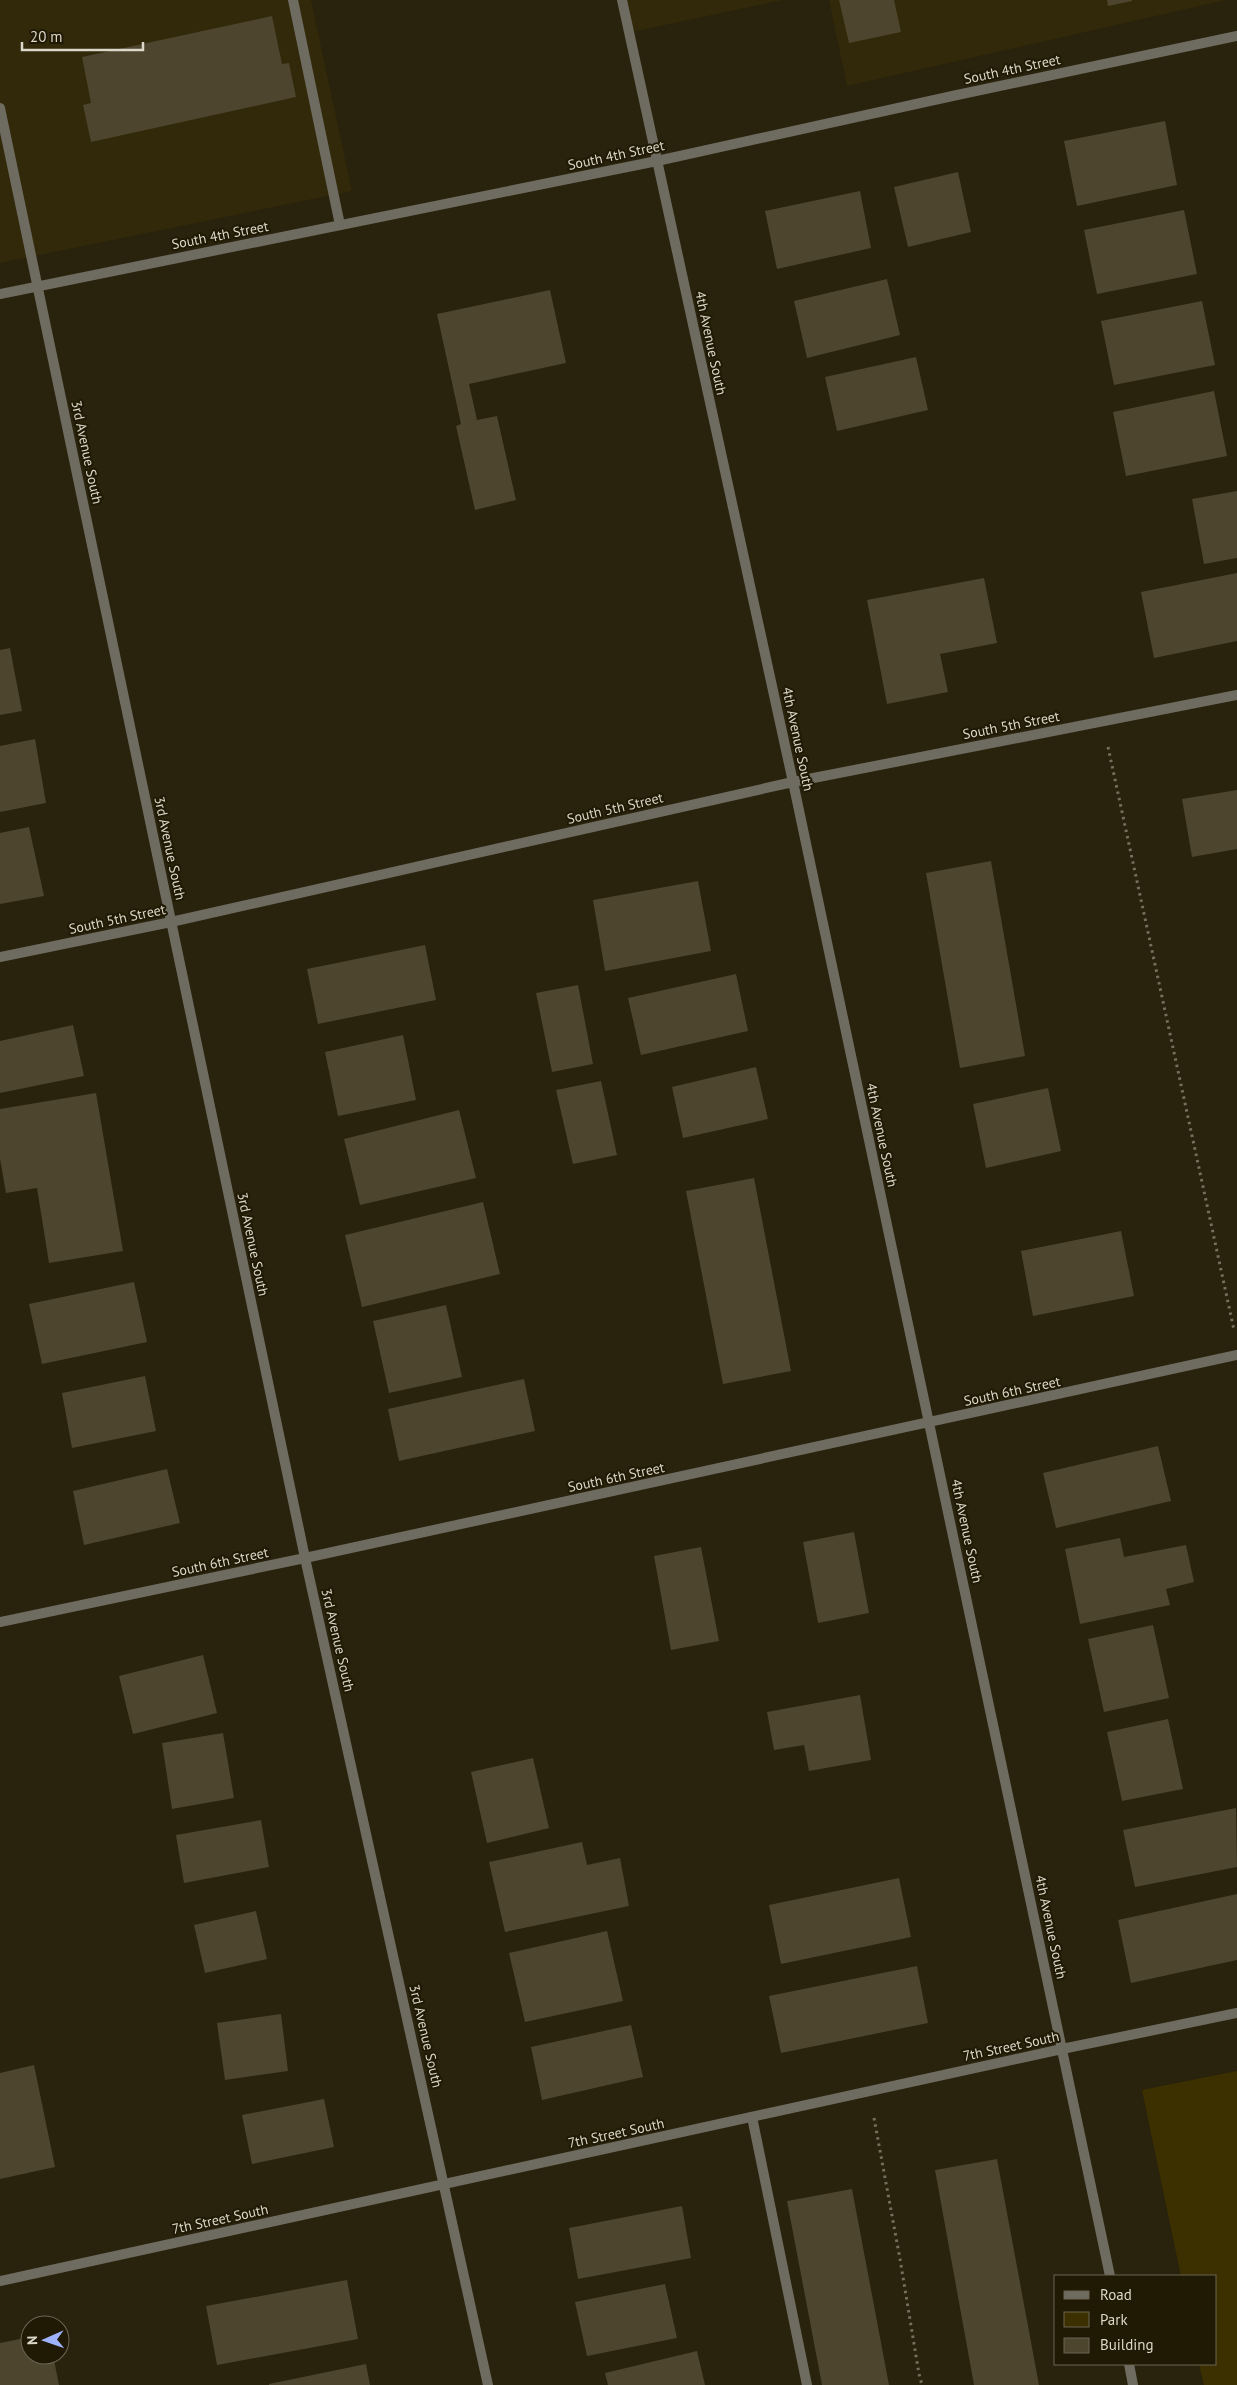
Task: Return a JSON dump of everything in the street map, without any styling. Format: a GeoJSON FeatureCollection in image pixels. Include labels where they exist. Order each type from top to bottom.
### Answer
{"type":"FeatureCollection","features":[{"type":"Feature","properties":{"kind":"street"},"geometry":{"type":"LineString","coordinates":[[293,0],[340,225]]}},
{"type":"Feature","properties":{"kind":"street","name":"4th Avenue South"},"geometry":{"type":"LineString","coordinates":[[622,0],[793,782],[1110,2275]]}},
{"type":"Feature","properties":{"kind":"street","name":"South 4th Street"},"geometry":{"type":"LineString","coordinates":[[0,294],[657,161],[957,94],[1237,36]]}},
{"type":"Feature","properties":{"kind":"street","name":"3rd Avenue South"},"geometry":{"type":"LineString","coordinates":[[0,108],[305,1558],[446,2185],[488,2385]]}},
{"type":"Feature","properties":{"kind":"street","name":"South 5th Street"},"geometry":{"type":"LineString","coordinates":[[0,957],[171,922],[793,782],[1237,696]]}},
{"type":"Feature","properties":{"kind":"street","name":"South 6th Street"},"geometry":{"type":"LineString","coordinates":[[0,1622],[305,1558],[1237,1356]]}},
{"type":"Feature","properties":{"kind":"street","name":"7th Street South"},"geometry":{"type":"LineString","coordinates":[[0,2281],[1062,2049],[1237,2013]]}},
{"type":"Feature","properties":{"kind":"street"},"geometry":{"type":"LineString","coordinates":[[752,2117],[807,2385]]}},
{"type":"Feature","properties":{"kind":"street"},"geometry":{"type":"LineString","coordinates":[[1129,2365],[1133,2385]]}},
{"type":"Feature","properties":{"kind":"path"},"geometry":{"type":"LineString","coordinates":[[1103,722],[1235,1335]]}},
{"type":"Feature","properties":{"kind":"path"},"geometry":{"type":"LineString","coordinates":[[869,2091],[900,2259],[918,2374],[922,2385]]}},
{"type":"Feature","properties":{"kind":"shaded area"},"geometry":{"type":"Polygon","coordinates":[[[0,0],[311,0],[352,191],[0,263],[0,0]]]}},
{"type":"Feature","properties":{"kind":"shaded area"},"geometry":{"type":"Polygon","coordinates":[[[626,0],[783,0],[632,32],[626,0]]]}},
{"type":"Feature","properties":{"kind":"shaded area"},"geometry":{"type":"Polygon","coordinates":[[[829,0],[1226,0],[847,86],[829,0]]]}},
{"type":"Feature","properties":{"kind":"green space"},"geometry":{"type":"Polygon","coordinates":[[[1237,2071],[1237,2385],[1204,2385],[1199,2365],[1217,2365],[1217,2275],[1181,2275],[1142,2090],[1237,2071]]]}},
{"type":"Feature","properties":{"kind":"building"},"geometry":{"type":"Polygon","coordinates":[[[839,0],[894,0],[901,32],[849,43],[839,0]]]}},
{"type":"Feature","properties":{"kind":"building"},"geometry":{"type":"Polygon","coordinates":[[[1107,0],[1132,0],[1132,1],[1108,6],[1107,0]]]}},
{"type":"Feature","properties":{"kind":"building"},"geometry":{"type":"Polygon","coordinates":[[[272,16],[282,64],[289,63],[296,97],[91,142],[83,105],[91,103],[82,57],[272,16]]]}},
{"type":"Feature","properties":{"kind":"building"},"geometry":{"type":"Polygon","coordinates":[[[1165,121],[1177,185],[1077,206],[1064,141],[1165,121]]]}},
{"type":"Feature","properties":{"kind":"building"},"geometry":{"type":"Polygon","coordinates":[[[958,172],[971,232],[908,247],[894,187],[958,172]]]}},
{"type":"Feature","properties":{"kind":"building"},"geometry":{"type":"Polygon","coordinates":[[[860,191],[871,248],[777,269],[765,211],[860,191]]]}},
{"type":"Feature","properties":{"kind":"building"},"geometry":{"type":"Polygon","coordinates":[[[1184,210],[1197,274],[1097,294],[1084,230],[1184,210]]]}},
{"type":"Feature","properties":{"kind":"building"},"geometry":{"type":"Polygon","coordinates":[[[887,279],[900,335],[807,358],[794,301],[887,279]]]}},
{"type":"Feature","properties":{"kind":"building"},"geometry":{"type":"Polygon","coordinates":[[[550,290],[566,363],[469,384],[477,420],[497,416],[516,500],[475,510],[456,426],[461,424],[437,314],[550,290]]]}},
{"type":"Feature","properties":{"kind":"building"},"geometry":{"type":"Polygon","coordinates":[[[1202,301],[1215,365],[1114,385],[1101,321],[1202,301]]]}},
{"type":"Feature","properties":{"kind":"building"},"geometry":{"type":"Polygon","coordinates":[[[916,357],[928,410],[837,431],[825,377],[916,357]]]}},
{"type":"Feature","properties":{"kind":"building"},"geometry":{"type":"Polygon","coordinates":[[[1214,391],[1227,456],[1126,476],[1113,412],[1214,391]]]}},
{"type":"Feature","properties":{"kind":"building"},"geometry":{"type":"Polygon","coordinates":[[[1237,491],[1237,558],[1204,564],[1192,499],[1237,491]]]}},
{"type":"Feature","properties":{"kind":"building"},"geometry":{"type":"Polygon","coordinates":[[[1237,573],[1237,641],[1154,658],[1141,592],[1237,573]]]}},
{"type":"Feature","properties":{"kind":"building"},"geometry":{"type":"Polygon","coordinates":[[[984,578],[997,643],[940,654],[948,692],[887,704],[867,600],[984,578]]]}},
{"type":"Feature","properties":{"kind":"building"},"geometry":{"type":"Polygon","coordinates":[[[10,648],[22,711],[0,715],[0,650],[10,648]]]}},
{"type":"Feature","properties":{"kind":"building"},"geometry":{"type":"Polygon","coordinates":[[[35,739],[46,803],[0,812],[0,746],[35,739]]]}},
{"type":"Feature","properties":{"kind":"building"},"geometry":{"type":"Polygon","coordinates":[[[1237,790],[1237,849],[1192,857],[1182,799],[1237,790]]]}},
{"type":"Feature","properties":{"kind":"building"},"geometry":{"type":"Polygon","coordinates":[[[29,827],[44,896],[0,904],[0,833],[29,827]]]}},
{"type":"Feature","properties":{"kind":"building"},"geometry":{"type":"Polygon","coordinates":[[[991,861],[1025,1056],[960,1068],[926,873],[991,861]]]}},
{"type":"Feature","properties":{"kind":"building"},"geometry":{"type":"Polygon","coordinates":[[[698,881],[711,951],[605,971],[593,900],[698,881]]]}},
{"type":"Feature","properties":{"kind":"building"},"geometry":{"type":"Polygon","coordinates":[[[425,945],[436,1000],[318,1024],[307,969],[425,945]]]}},
{"type":"Feature","properties":{"kind":"building"},"geometry":{"type":"Polygon","coordinates":[[[736,974],[748,1031],[641,1055],[628,998],[736,974]]]}},
{"type":"Feature","properties":{"kind":"building"},"geometry":{"type":"Polygon","coordinates":[[[578,985],[593,1064],[552,1072],[536,993],[578,985]]]}},
{"type":"Feature","properties":{"kind":"building"},"geometry":{"type":"Polygon","coordinates":[[[73,1025],[84,1076],[0,1093],[0,1041],[73,1025]]]}},
{"type":"Feature","properties":{"kind":"building"},"geometry":{"type":"Polygon","coordinates":[[[403,1035],[416,1100],[338,1116],[325,1052],[403,1035]]]}},
{"type":"Feature","properties":{"kind":"building"},"geometry":{"type":"Polygon","coordinates":[[[756,1067],[768,1119],[683,1138],[672,1087],[756,1067]]]}},
{"type":"Feature","properties":{"kind":"building"},"geometry":{"type":"Polygon","coordinates":[[[601,1081],[617,1155],[573,1164],[556,1090],[601,1081]]]}},
{"type":"Feature","properties":{"kind":"building"},"geometry":{"type":"Polygon","coordinates":[[[1048,1088],[1061,1151],[986,1168],[973,1104],[1048,1088]]]}},
{"type":"Feature","properties":{"kind":"building"},"geometry":{"type":"Polygon","coordinates":[[[96,1093],[123,1251],[49,1263],[37,1188],[6,1193],[0,1159],[0,1109],[96,1093]]]}},
{"type":"Feature","properties":{"kind":"building"},"geometry":{"type":"Polygon","coordinates":[[[459,1110],[476,1178],[360,1205],[344,1139],[459,1110]]]}},
{"type":"Feature","properties":{"kind":"building"},"geometry":{"type":"Polygon","coordinates":[[[754,1178],[791,1371],[723,1384],[686,1191],[754,1178]]]}},
{"type":"Feature","properties":{"kind":"building"},"geometry":{"type":"Polygon","coordinates":[[[483,1202],[500,1274],[362,1307],[345,1235],[483,1202]]]}},
{"type":"Feature","properties":{"kind":"building"},"geometry":{"type":"Polygon","coordinates":[[[1121,1231],[1134,1296],[1033,1316],[1021,1251],[1121,1231]]]}},
{"type":"Feature","properties":{"kind":"building"},"geometry":{"type":"Polygon","coordinates":[[[134,1282],[147,1342],[42,1364],[29,1304],[134,1282]]]}},
{"type":"Feature","properties":{"kind":"building"},"geometry":{"type":"Polygon","coordinates":[[[446,1305],[462,1377],[389,1393],[373,1321],[446,1305]]]}},
{"type":"Feature","properties":{"kind":"building"},"geometry":{"type":"Polygon","coordinates":[[[145,1376],[156,1431],[72,1448],[62,1393],[145,1376]]]}},
{"type":"Feature","properties":{"kind":"building"},"geometry":{"type":"Polygon","coordinates":[[[524,1379],[535,1431],[399,1461],[388,1409],[524,1379]]]}},
{"type":"Feature","properties":{"kind":"building"},"geometry":{"type":"Polygon","coordinates":[[[1158,1446],[1171,1501],[1056,1528],[1043,1473],[1158,1446]]]}},
{"type":"Feature","properties":{"kind":"building"},"geometry":{"type":"Polygon","coordinates":[[[167,1469],[180,1523],[84,1545],[73,1491],[167,1469]]]}},
{"type":"Feature","properties":{"kind":"building"},"geometry":{"type":"Polygon","coordinates":[[[854,1532],[869,1613],[818,1623],[803,1542],[854,1532]]]}},
{"type":"Feature","properties":{"kind":"building"},"geometry":{"type":"Polygon","coordinates":[[[1120,1538],[1124,1557],[1186,1545],[1194,1582],[1166,1589],[1170,1605],[1080,1624],[1065,1549],[1120,1538]]]}},
{"type":"Feature","properties":{"kind":"building"},"geometry":{"type":"Polygon","coordinates":[[[701,1547],[719,1641],[671,1650],[654,1556],[701,1547]]]}},
{"type":"Feature","properties":{"kind":"building"},"geometry":{"type":"Polygon","coordinates":[[[1153,1625],[1169,1698],[1104,1712],[1088,1639],[1153,1625]]]}},
{"type":"Feature","properties":{"kind":"building"},"geometry":{"type":"Polygon","coordinates":[[[203,1655],[217,1713],[133,1734],[119,1676],[203,1655]]]}},
{"type":"Feature","properties":{"kind":"building"},"geometry":{"type":"Polygon","coordinates":[[[860,1695],[871,1760],[809,1771],[804,1745],[774,1750],[767,1712],[860,1695]]]}},
{"type":"Feature","properties":{"kind":"building"},"geometry":{"type":"Polygon","coordinates":[[[1168,1719],[1183,1789],[1122,1801],[1107,1732],[1168,1719]]]}},
{"type":"Feature","properties":{"kind":"building"},"geometry":{"type":"Polygon","coordinates":[[[223,1733],[234,1798],[172,1809],[162,1743],[223,1733]]]}},
{"type":"Feature","properties":{"kind":"building"},"geometry":{"type":"Polygon","coordinates":[[[533,1758],[549,1828],[487,1843],[471,1772],[533,1758]]]}},
{"type":"Feature","properties":{"kind":"building"},"geometry":{"type":"Polygon","coordinates":[[[1236,1808],[1237,1867],[1135,1887],[1123,1830],[1236,1808]]]}},
{"type":"Feature","properties":{"kind":"building"},"geometry":{"type":"Polygon","coordinates":[[[261,1820],[269,1867],[184,1883],[176,1835],[261,1820]]]}},
{"type":"Feature","properties":{"kind":"building"},"geometry":{"type":"Polygon","coordinates":[[[582,1842],[587,1865],[620,1858],[629,1906],[505,1932],[489,1862],[582,1842]]]}},
{"type":"Feature","properties":{"kind":"building"},"geometry":{"type":"Polygon","coordinates":[[[899,1878],[911,1937],[781,1964],[769,1905],[899,1878]]]}},
{"type":"Feature","properties":{"kind":"building"},"geometry":{"type":"Polygon","coordinates":[[[1237,1894],[1237,1960],[1131,1983],[1118,1920],[1237,1894]]]}},
{"type":"Feature","properties":{"kind":"building"},"geometry":{"type":"Polygon","coordinates":[[[256,1911],[267,1959],[205,1973],[194,1925],[256,1911]]]}},
{"type":"Feature","properties":{"kind":"building"},"geometry":{"type":"Polygon","coordinates":[[[607,1931],[623,2001],[525,2022],[509,1953],[607,1931]]]}},
{"type":"Feature","properties":{"kind":"building"},"geometry":{"type":"Polygon","coordinates":[[[917,1966],[928,2023],[781,2053],[769,1996],[917,1966]]]}},
{"type":"Feature","properties":{"kind":"building"},"geometry":{"type":"Polygon","coordinates":[[[281,2014],[288,2071],[225,2080],[217,2023],[281,2014]]]}},
{"type":"Feature","properties":{"kind":"building"},"geometry":{"type":"Polygon","coordinates":[[[631,2025],[643,2077],[542,2100],[531,2047],[631,2025]]]}},
{"type":"Feature","properties":{"kind":"building"},"geometry":{"type":"Polygon","coordinates":[[[34,2065],[55,2167],[0,2179],[0,2073],[34,2065]]]}},
{"type":"Feature","properties":{"kind":"building"},"geometry":{"type":"Polygon","coordinates":[[[324,2099],[334,2147],[252,2164],[242,2115],[324,2099]]]}},
{"type":"Feature","properties":{"kind":"building"},"geometry":{"type":"Polygon","coordinates":[[[997,2159],[1039,2385],[974,2385],[935,2170],[997,2159]]]}},
{"type":"Feature","properties":{"kind":"building"},"geometry":{"type":"Polygon","coordinates":[[[852,2189],[889,2385],[822,2385],[787,2201],[852,2189]]]}},
{"type":"Feature","properties":{"kind":"building"},"geometry":{"type":"Polygon","coordinates":[[[682,2206],[691,2258],[578,2279],[569,2228],[682,2206]]]}},
{"type":"Feature","properties":{"kind":"building"},"geometry":{"type":"Polygon","coordinates":[[[347,2280],[358,2339],[217,2365],[206,2306],[347,2280]]]}},
{"type":"Feature","properties":{"kind":"building"},"geometry":{"type":"Polygon","coordinates":[[[665,2284],[677,2338],[587,2356],[575,2302],[665,2284]]]}},
{"type":"Feature","properties":{"kind":"building"},"geometry":{"type":"Polygon","coordinates":[[[20,2339],[20,2365],[55,2365],[59,2385],[0,2385],[0,2343],[20,2339]]]}},
{"type":"Feature","properties":{"kind":"building"},"geometry":{"type":"Polygon","coordinates":[[[697,2351],[705,2385],[608,2385],[605,2373],[697,2351]]]}},
{"type":"Feature","properties":{"kind":"building"},"geometry":{"type":"Polygon","coordinates":[[[366,2364],[370,2385],[269,2385],[269,2384],[366,2364]]]}}]}
